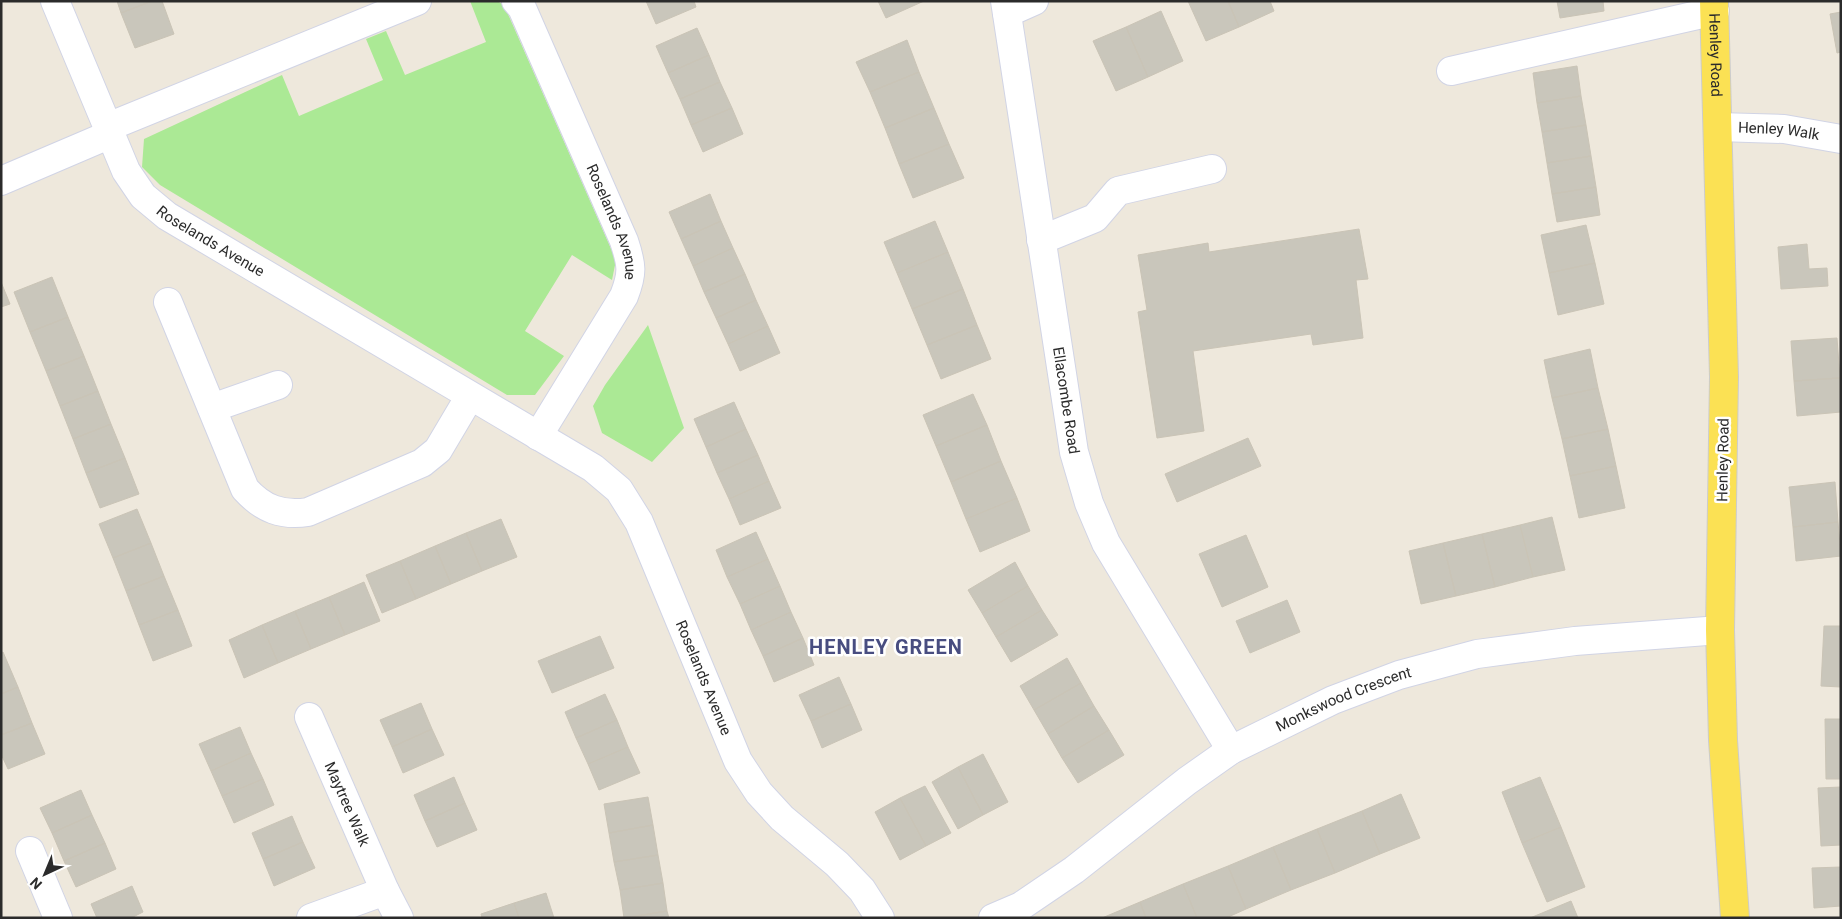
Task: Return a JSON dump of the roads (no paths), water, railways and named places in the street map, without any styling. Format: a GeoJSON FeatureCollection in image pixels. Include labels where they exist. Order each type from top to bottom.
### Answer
{"type":"FeatureCollection","features":[{"type":"Feature","properties":{"kind":"main road","name":"Henley Road"},"geometry":{"type":"LineString","coordinates":[[1715,6],[1724,377],[1720,630],[1723,740],[1734,918]]}},
{"type":"Feature","properties":{"kind":"street","name":"Roselands Avenue"},"geometry":{"type":"LineString","coordinates":[[55,1],[126,171],[143,196],[167,216],[593,468],[619,490],[639,522],[738,761],[759,793],[782,818],[836,864],[862,890],[880,918]]}},
{"type":"Feature","properties":{"kind":"street"},"geometry":{"type":"LineString","coordinates":[[1,181],[110,131],[416,1]]}},
{"type":"Feature","properties":{"kind":"street","name":"Roselands Avenue"},"geometry":{"type":"LineString","coordinates":[[516,1],[522,8],[624,241],[630,261],[631,277],[624,296],[538,436]]}},
{"type":"Feature","properties":{"kind":"street","name":"Ellacombe Road"},"geometry":{"type":"LineString","coordinates":[[1034,1],[1006,7],[1074,452],[1089,503],[1106,543],[1231,750]]}},
{"type":"Feature","properties":{"kind":"street"},"geometry":{"type":"LineString","coordinates":[[1451,71],[1715,6]]}},
{"type":"Feature","properties":{"kind":"street","name":"Henley Walk"},"geometry":{"type":"LineString","coordinates":[[1718,127],[1784,130],[1841,138]]}},
{"type":"Feature","properties":{"kind":"street"},"geometry":{"type":"LineString","coordinates":[[1042,240],[1095,218],[1118,191],[1212,169]]}},
{"type":"Feature","properties":{"kind":"street"},"geometry":{"type":"LineString","coordinates":[[168,302],[245,489],[257,502],[274,510],[290,514],[308,512],[422,463],[438,450],[470,396]]}},
{"type":"Feature","properties":{"kind":"street"},"geometry":{"type":"LineString","coordinates":[[212,408],[278,386]]}},
{"type":"Feature","properties":{"kind":"street","name":"Monkswood Crescent"},"geometry":{"type":"LineString","coordinates":[[993,918],[1023,912],[1187,781],[1231,750],[1333,700],[1399,675],[1477,654],[1575,641],[1720,630]]}},
{"type":"Feature","properties":{"kind":"street","name":"Maytree Walk"},"geometry":{"type":"LineString","coordinates":[[309,717],[385,891],[399,918]]}},
{"type":"Feature","properties":{"kind":"street"},"geometry":{"type":"LineString","coordinates":[[30,851],[58,918]]}},
{"type":"Feature","properties":{"kind":"street"},"geometry":{"type":"LineString","coordinates":[[312,918],[385,891]]}},
{"type":"Feature","properties":{"kind":"district","name":"HENLEY GREEN"},"geometry":{"type":"Point","coordinates":[886,647]}}]}
